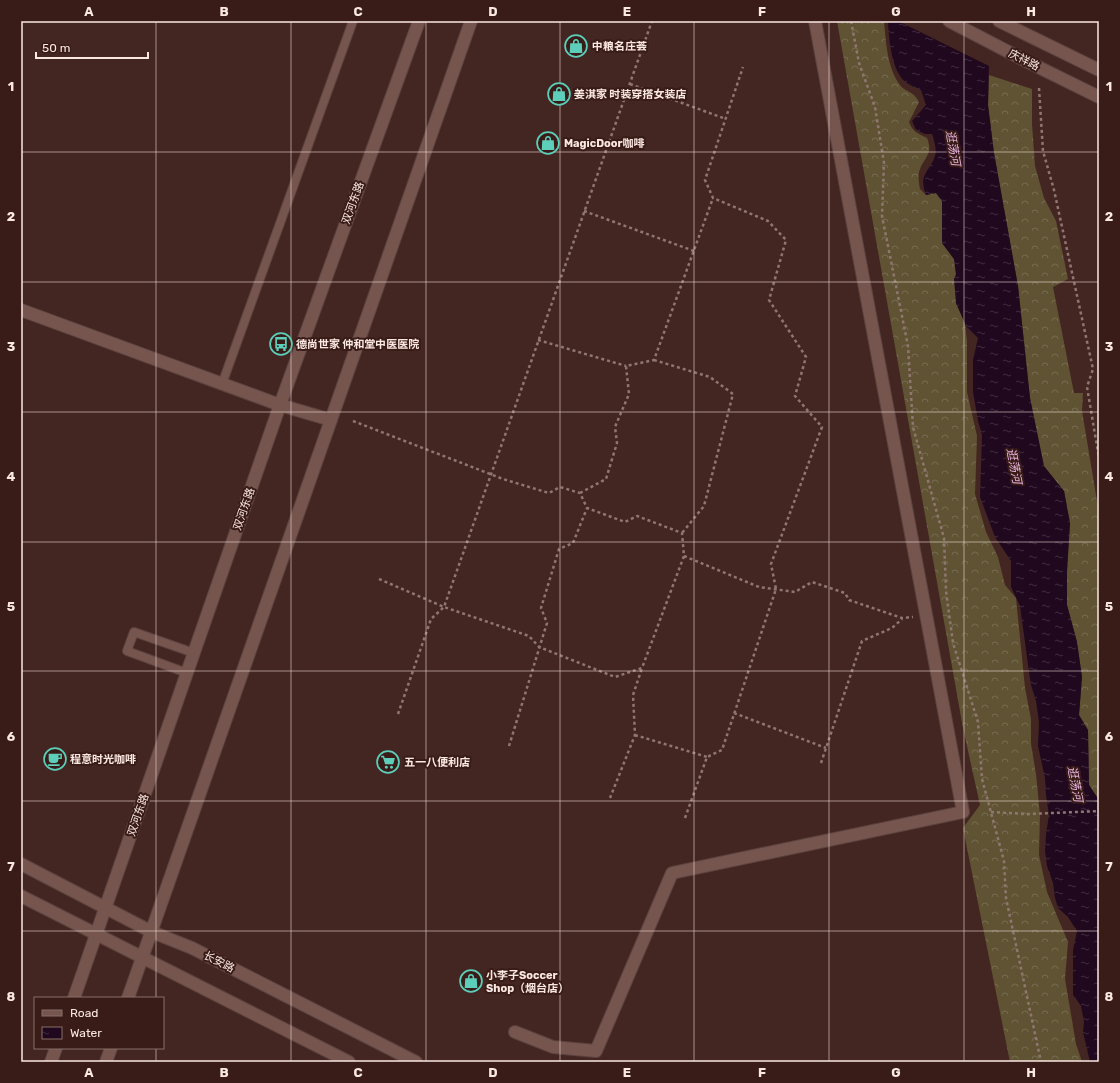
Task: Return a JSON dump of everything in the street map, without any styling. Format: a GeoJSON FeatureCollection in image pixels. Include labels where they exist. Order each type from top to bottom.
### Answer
{"type":"FeatureCollection","features":[{"type":"Feature","properties":{"kind":"street","name":"双河东路"},"geometry":{"type":"LineString","coordinates":[[74,997],[280,405],[419,21]]}},
{"type":"Feature","properties":{"kind":"street"},"geometry":{"type":"LineString","coordinates":[[128,997],[472,21]]}},
{"type":"Feature","properties":{"kind":"street"},"geometry":{"type":"LineString","coordinates":[[515,1032],[553,1047],[596,1051],[672,873],[963,812],[815,21]]}},
{"type":"Feature","properties":{"kind":"street","name":"庆祥路"},"geometry":{"type":"LineString","coordinates":[[949,21],[1028,62],[1099,96]]}},
{"type":"Feature","properties":{"kind":"street"},"geometry":{"type":"LineString","coordinates":[[999,21],[1099,70]]}},
{"type":"Feature","properties":{"kind":"street"},"geometry":{"type":"LineString","coordinates":[[21,310],[280,405],[331,420]]}},
{"type":"Feature","properties":{"kind":"street","name":"长安路"},"geometry":{"type":"LineString","coordinates":[[21,864],[152,932],[192,948],[416,1062]]}},
{"type":"Feature","properties":{"kind":"street"},"geometry":{"type":"LineString","coordinates":[[21,896],[349,1062]]}},
{"type":"Feature","properties":{"kind":"street"},"geometry":{"type":"LineString","coordinates":[[51,1062],[56,1049]]}},
{"type":"Feature","properties":{"kind":"street"},"geometry":{"type":"LineString","coordinates":[[106,1062],[111,1049]]}},
{"type":"Feature","properties":{"kind":"lane"},"geometry":{"type":"LineString","coordinates":[[222,384],[353,21]]}},
{"type":"Feature","properties":{"kind":"lane"},"geometry":{"type":"LineString","coordinates":[[187,673],[127,651],[134,632],[194,653]]}},
{"type":"Feature","properties":{"kind":"path"},"geometry":{"type":"LineString","coordinates":[[398,714],[431,619],[444,606],[652,21]]}},
{"type":"Feature","properties":{"kind":"path"},"geometry":{"type":"LineString","coordinates":[[851,21],[859,63],[875,107],[884,163],[882,216],[908,346],[913,427],[944,538],[946,591],[953,644],[978,722],[982,778],[1004,861],[1006,898],[1041,1062]]}},
{"type":"Feature","properties":{"kind":"path"},"geometry":{"type":"LineString","coordinates":[[635,735],[707,757],[722,750],[776,590],[771,564],[822,427],[795,396],[806,357],[769,300],[786,240],[768,221],[713,198],[705,180],[743,67]]}},
{"type":"Feature","properties":{"kind":"path"},"geometry":{"type":"LineString","coordinates":[[630,84],[726,119]]}},
{"type":"Feature","properties":{"kind":"path"},"geometry":{"type":"LineString","coordinates":[[1039,88],[1043,151],[1054,190],[1093,369],[1087,387],[1099,458]]}},
{"type":"Feature","properties":{"kind":"path"},"geometry":{"type":"LineString","coordinates":[[654,360],[713,198]]}},
{"type":"Feature","properties":{"kind":"path"},"geometry":{"type":"LineString","coordinates":[[584,210],[694,251]]}},
{"type":"Feature","properties":{"kind":"path"},"geometry":{"type":"LineString","coordinates":[[538,340],[626,366],[654,360],[710,377],[733,394],[704,506],[682,533],[684,556],[633,696],[635,735],[610,798]]}},
{"type":"Feature","properties":{"kind":"path"},"geometry":{"type":"LineString","coordinates":[[354,422],[490,474],[549,493],[560,487],[580,493],[606,480],[617,443],[615,428],[629,394],[626,366]]}},
{"type":"Feature","properties":{"kind":"path"},"geometry":{"type":"LineString","coordinates":[[580,493],[587,508],[625,522],[637,516],[682,533]]}},
{"type":"Feature","properties":{"kind":"path"},"geometry":{"type":"LineString","coordinates":[[509,746],[547,623],[541,608],[558,549],[573,543],[587,508]]}},
{"type":"Feature","properties":{"kind":"path"},"geometry":{"type":"LineString","coordinates":[[684,556],[759,587],[795,592],[812,582],[845,593],[849,600],[902,618],[926,615]]}},
{"type":"Feature","properties":{"kind":"path"},"geometry":{"type":"LineString","coordinates":[[379,579],[444,606],[528,636],[539,647],[615,677],[642,668]]}},
{"type":"Feature","properties":{"kind":"path"},"geometry":{"type":"LineString","coordinates":[[821,763],[862,641],[892,628],[902,618]]}},
{"type":"Feature","properties":{"kind":"path"},"geometry":{"type":"LineString","coordinates":[[734,713],[826,748]]}},
{"type":"Feature","properties":{"kind":"path"},"geometry":{"type":"LineString","coordinates":[[685,818],[707,757]]}},
{"type":"Feature","properties":{"kind":"path"},"geometry":{"type":"LineString","coordinates":[[991,812],[1028,814],[1099,812]]}},
{"type":"Feature","properties":{"kind":"green space"},"geometry":{"type":"Polygon","coordinates":[[[837,21],[884,21],[888,54],[892,71],[900,85],[912,93],[919,102],[909,122],[916,132],[927,138],[929,144],[929,153],[919,172],[920,189],[926,195],[936,193],[942,201],[942,243],[954,259],[956,274],[956,303],[965,323],[967,341],[967,392],[977,436],[975,494],[986,532],[998,557],[1005,585],[1016,598],[1025,688],[1031,719],[1031,744],[1040,815],[1039,855],[1047,892],[1068,942],[1065,979],[1076,1044],[1082,1062],[1010,1062],[963,828],[980,805],[963,728],[837,21]]]}},
{"type":"Feature","properties":{"kind":"green space"},"geometry":{"type":"Polygon","coordinates":[[[989,75],[1032,89],[1032,124],[1035,166],[1044,198],[1056,221],[1068,279],[1053,287],[1074,393],[1083,393],[1082,411],[1099,513],[1099,800],[1089,785],[1088,730],[1079,715],[1082,677],[1077,642],[1067,605],[1067,571],[1070,523],[1064,491],[1044,467],[1030,398],[1018,286],[994,153],[988,105],[989,75]]]}},
{"type":"Feature","properties":{"kind":"water","name":"逛荡河"},"geometry":{"type":"Polygon","coordinates":[[[888,21],[990,21],[988,105],[994,153],[1018,286],[1030,398],[1044,466],[1064,491],[1070,523],[1067,571],[1067,605],[1077,642],[1082,677],[1079,715],[1088,730],[1089,785],[1099,800],[1099,1062],[1090,1062],[1083,1032],[1084,1022],[1081,1006],[1073,995],[1073,950],[1077,931],[1068,917],[1058,908],[1053,883],[1047,866],[1045,851],[1049,815],[1045,778],[1038,746],[1039,722],[1036,701],[1031,685],[1020,606],[1011,587],[1011,561],[995,537],[980,497],[982,435],[973,392],[973,360],[978,338],[966,326],[956,303],[954,279],[956,274],[954,259],[942,243],[942,201],[936,193],[926,195],[924,188],[923,182],[925,174],[933,162],[936,150],[932,134],[925,134],[916,130],[912,121],[926,105],[921,90],[907,83],[897,71],[892,55],[888,21]]]}},
{"type":"Feature","properties":{"kind":"pier"},"geometry":{"type":"Polygon","coordinates":[[[898,21],[992,21],[991,67],[898,21]]]}},
{"type":"Feature","properties":{"kind":"place","name":"中粮名庄荟"},"geometry":{"type":"Point","coordinates":[576,46]}},
{"type":"Feature","properties":{"kind":"place","name":"姜淇家 时装穿搭女装店"},"geometry":{"type":"Point","coordinates":[559,94]}},
{"type":"Feature","properties":{"kind":"place","name":"MagicDoor咖啡"},"geometry":{"type":"Point","coordinates":[548,143]}},
{"type":"Feature","properties":{"kind":"place","name":"德尚世家 仲和堂中医医院"},"geometry":{"type":"Point","coordinates":[281,344]}},
{"type":"Feature","properties":{"kind":"place","name":"程意时光咖啡"},"geometry":{"type":"Point","coordinates":[55,759]}},
{"type":"Feature","properties":{"kind":"place","name":"五一八便利店"},"geometry":{"type":"Point","coordinates":[388,762]}},
{"type":"Feature","properties":{"kind":"place","name":"小李子Soccer Shop（烟台店）"},"geometry":{"type":"Point","coordinates":[471,981]}}]}
